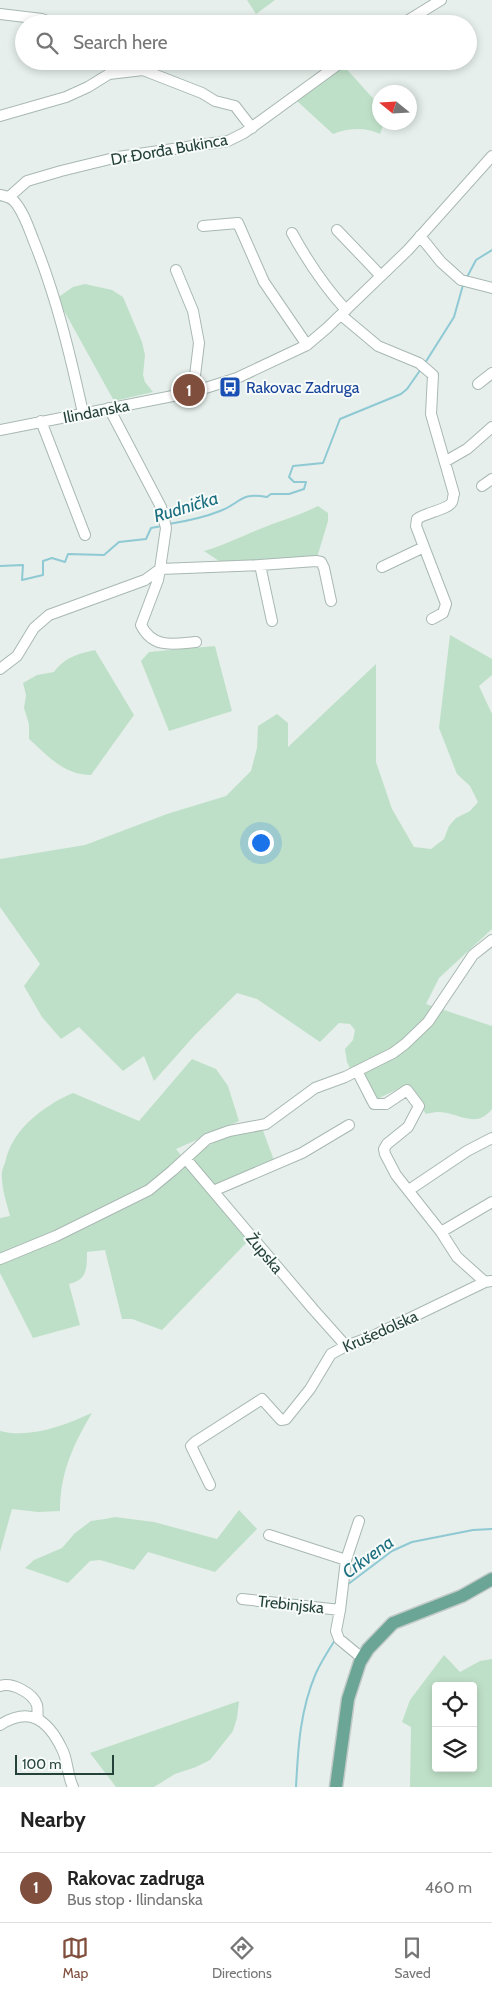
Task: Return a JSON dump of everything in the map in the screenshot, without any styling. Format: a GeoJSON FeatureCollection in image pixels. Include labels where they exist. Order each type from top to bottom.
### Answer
{"type":"FeatureCollection","features":[{"type":"Feature","properties":{"kind":"main road"},"geometry":{"type":"LineString","coordinates":[[336,1787],[348,1699],[353,1679],[362,1658],[393,1623],[462,1596],[492,1579]]}},
{"type":"Feature","properties":{"kind":"street"},"geometry":{"type":"LineString","coordinates":[[417,15],[441,0]]}},
{"type":"Feature","properties":{"kind":"street"},"geometry":{"type":"LineString","coordinates":[[0,14],[15,16]]}},
{"type":"Feature","properties":{"kind":"street"},"geometry":{"type":"LineString","coordinates":[[0,116],[66,97],[88,87],[108,74],[122,70]]}},
{"type":"Feature","properties":{"kind":"street"},"geometry":{"type":"LineString","coordinates":[[143,70],[202,93],[215,101],[235,106],[252,128]]}},
{"type":"Feature","properties":{"kind":"street","name":"Dr Đorđa Bukinca"},"geometry":{"type":"LineString","coordinates":[[5,196],[32,179],[118,157],[228,141],[252,128],[330,70]]}},
{"type":"Feature","properties":{"kind":"street","name":"Ilindanska"},"geometry":{"type":"LineString","coordinates":[[0,430],[193,392],[243,375],[307,345],[344,313],[381,276],[492,156]]}},
{"type":"Feature","properties":{"kind":"street"},"geometry":{"type":"LineString","coordinates":[[5,196],[15,202],[23,215],[44,266],[56,301],[84,413]]}},
{"type":"Feature","properties":{"kind":"street"},"geometry":{"type":"LineString","coordinates":[[203,226],[238,224],[264,282],[307,345]]}},
{"type":"Feature","properties":{"kind":"street"},"geometry":{"type":"LineString","coordinates":[[337,230],[381,276]]}},
{"type":"Feature","properties":{"kind":"street"},"geometry":{"type":"LineString","coordinates":[[292,233],[320,280],[344,313],[378,346],[419,363],[433,375],[431,414],[454,494],[449,506],[417,519],[416,526],[446,604],[443,613],[432,619]]}},
{"type":"Feature","properties":{"kind":"street"},"geometry":{"type":"LineString","coordinates":[[420,236],[441,262],[464,281],[492,288]]}},
{"type":"Feature","properties":{"kind":"street"},"geometry":{"type":"LineString","coordinates":[[176,270],[193,311],[200,343],[193,392]]}},
{"type":"Feature","properties":{"kind":"street"},"geometry":{"type":"LineString","coordinates":[[478,384],[492,372]]}},
{"type":"Feature","properties":{"kind":"street"},"geometry":{"type":"LineString","coordinates":[[109,408],[161,507],[166,524],[160,569],[141,625],[146,634],[154,640],[170,644],[196,642]]}},
{"type":"Feature","properties":{"kind":"street"},"geometry":{"type":"LineString","coordinates":[[41,421],[85,535]]}},
{"type":"Feature","properties":{"kind":"street"},"geometry":{"type":"LineString","coordinates":[[446,461],[467,449],[492,427]]}},
{"type":"Feature","properties":{"kind":"street"},"geometry":{"type":"LineString","coordinates":[[482,486],[492,479]]}},
{"type":"Feature","properties":{"kind":"street"},"geometry":{"type":"LineString","coordinates":[[382,566],[424,547]]}},
{"type":"Feature","properties":{"kind":"street"},"geometry":{"type":"LineString","coordinates":[[0,669],[17,656],[34,628],[49,615],[145,580],[160,569],[260,565],[316,560],[321,562],[324,568],[331,601]]}},
{"type":"Feature","properties":{"kind":"street"},"geometry":{"type":"LineString","coordinates":[[260,565],[272,621]]}},
{"type":"Feature","properties":{"kind":"street"},"geometry":{"type":"LineString","coordinates":[[0,1259],[56,1236],[140,1194],[166,1176],[207,1139],[266,1124],[315,1088],[357,1071],[392,1053],[428,1022],[473,955],[492,940]]}},
{"type":"Feature","properties":{"kind":"street"},"geometry":{"type":"LineString","coordinates":[[357,1071],[374,1104],[386,1104],[407,1090],[420,1106],[408,1127],[387,1144],[384,1149],[396,1175],[441,1232],[457,1257],[488,1282]]}},
{"type":"Feature","properties":{"kind":"street"},"geometry":{"type":"LineString","coordinates":[[212,1191],[294,1157],[349,1125]]}},
{"type":"Feature","properties":{"kind":"street"},"geometry":{"type":"LineString","coordinates":[[409,1190],[467,1151],[492,1138]]}},
{"type":"Feature","properties":{"kind":"street","name":"Župska"},"geometry":{"type":"LineString","coordinates":[[186,1158],[212,1191],[346,1346]]}},
{"type":"Feature","properties":{"kind":"street"},"geometry":{"type":"LineString","coordinates":[[441,1232],[492,1202]]}},
{"type":"Feature","properties":{"kind":"street","name":"Krušedolska"},"geometry":{"type":"LineString","coordinates":[[210,1485],[191,1446],[262,1399],[281,1420],[286,1418],[310,1390],[331,1354],[488,1282]]}},
{"type":"Feature","properties":{"kind":"street","name":"Trebinjska"},"geometry":{"type":"LineString","coordinates":[[358,1521],[346,1560],[338,1637],[362,1658]]}},
{"type":"Feature","properties":{"kind":"street"},"geometry":{"type":"LineString","coordinates":[[269,1534],[346,1560]]}},
{"type":"Feature","properties":{"kind":"street","name":"Trebinjska"},"geometry":{"type":"LineString","coordinates":[[242,1599],[340,1610]]}},
{"type":"Feature","properties":{"kind":"street"},"geometry":{"type":"LineString","coordinates":[[0,1686],[15,1687],[27,1693],[37,1705],[38,1718]]}},
{"type":"Feature","properties":{"kind":"street"},"geometry":{"type":"LineString","coordinates":[[0,1725],[21,1716],[38,1718],[44,1722],[63,1749],[72,1787]]}},
{"type":"Feature","properties":{"kind":"green space"},"geometry":{"type":"Polygon","coordinates":[[[247,0],[275,0],[256,14],[247,0]]]}},
{"type":"Feature","properties":{"kind":"green space"},"geometry":{"type":"Polygon","coordinates":[[[335,70],[347,70],[372,97],[372,130],[381,130],[380,134],[369,130],[357,129],[333,134],[297,101],[335,70]]]}},
{"type":"Feature","properties":{"kind":"green space"},"geometry":{"type":"Polygon","coordinates":[[[85,284],[112,290],[123,297],[142,342],[145,355],[143,375],[145,382],[153,392],[114,401],[57,298],[73,287],[85,284]]]}},
{"type":"Feature","properties":{"kind":"green space"},"geometry":{"type":"Polygon","coordinates":[[[318,506],[328,513],[328,521],[316,561],[228,567],[204,551],[303,513],[318,506]]]}},
{"type":"Feature","properties":{"kind":"green space"},"geometry":{"type":"Polygon","coordinates":[[[450,635],[492,659],[492,675],[479,686],[492,714],[492,929],[439,978],[426,1004],[492,1026],[492,1109],[486,1115],[473,1119],[436,1112],[426,1114],[410,1092],[402,1087],[367,1104],[347,1062],[345,1049],[353,1040],[355,1030],[350,1024],[339,1023],[320,1042],[257,999],[237,993],[194,1036],[154,1081],[144,1056],[123,1071],[79,1027],[61,1039],[42,1017],[24,986],[40,964],[0,907],[0,859],[85,845],[167,814],[226,796],[251,771],[257,748],[258,726],[277,714],[288,723],[288,747],[376,664],[376,762],[392,809],[414,847],[431,849],[444,839],[449,826],[456,818],[470,811],[478,802],[470,786],[457,774],[439,728],[450,635]]]}},
{"type":"Feature","properties":{"kind":"green space"},"geometry":{"type":"Polygon","coordinates":[[[215,646],[232,711],[169,731],[141,661],[149,652],[215,646]]]}},
{"type":"Feature","properties":{"kind":"green space"},"geometry":{"type":"Polygon","coordinates":[[[95,650],[134,715],[91,775],[73,772],[65,768],[50,758],[29,739],[29,724],[24,708],[26,695],[23,683],[37,675],[54,672],[72,657],[95,650]]]}},
{"type":"Feature","properties":{"kind":"green space"},"geometry":{"type":"Polygon","coordinates":[[[192,1059],[216,1069],[228,1086],[239,1121],[176,1149],[249,1240],[162,1330],[132,1319],[122,1319],[105,1250],[87,1252],[87,1264],[83,1277],[69,1284],[80,1325],[33,1338],[0,1273],[0,1218],[10,1216],[2,1183],[2,1174],[14,1140],[30,1120],[40,1112],[73,1093],[139,1121],[192,1059]]]}},
{"type":"Feature","properties":{"kind":"green space"},"geometry":{"type":"Polygon","coordinates":[[[262,1128],[275,1163],[214,1189],[191,1159],[215,1142],[262,1128]]]}},
{"type":"Feature","properties":{"kind":"green space"},"geometry":{"type":"Polygon","coordinates":[[[92,1413],[79,1436],[65,1472],[60,1511],[38,1512],[12,1509],[0,1552],[0,1431],[23,1433],[47,1430],[92,1413]]]}},
{"type":"Feature","properties":{"kind":"green space"},"geometry":{"type":"Polygon","coordinates":[[[239,1510],[257,1529],[215,1572],[148,1552],[134,1570],[100,1560],[90,1561],[68,1583],[25,1568],[34,1560],[62,1548],[75,1533],[91,1521],[115,1517],[154,1522],[217,1539],[239,1510]]]}},
{"type":"Feature","properties":{"kind":"green space"},"geometry":{"type":"Polygon","coordinates":[[[444,1655],[460,1672],[480,1661],[492,1659],[492,1787],[410,1787],[411,1727],[402,1722],[410,1700],[444,1655]]]}},
{"type":"Feature","properties":{"kind":"green space"},"geometry":{"type":"Polygon","coordinates":[[[239,1701],[233,1731],[210,1760],[175,1774],[154,1787],[116,1787],[90,1753],[239,1701]]]}},
{"type":"Feature","properties":{"kind":"waterway","name":"Rudnička"},"geometry":{"type":"LineString","coordinates":[[466,279],[476,260],[492,250]]}},
{"type":"Feature","properties":{"kind":"waterway","name":"Rudnička"},"geometry":{"type":"LineString","coordinates":[[425,363],[454,317],[463,285]]}},
{"type":"Feature","properties":{"kind":"waterway","name":"Rudnička"},"geometry":{"type":"LineString","coordinates":[[169,524],[214,513],[246,497],[289,494],[304,489],[306,482],[294,482],[289,477],[293,466],[323,463],[340,419],[401,394],[407,389],[421,369]]}},
{"type":"Feature","properties":{"kind":"waterway","name":"Rudnička"},"geometry":{"type":"LineString","coordinates":[[0,566],[23,565],[22,580],[43,575],[43,561],[52,558],[65,562],[68,554],[104,555],[119,542],[146,539],[151,528],[162,526]]}},
{"type":"Feature","properties":{"kind":"waterway","name":"Crkvena"},"geometry":{"type":"LineString","coordinates":[[347,1585],[392,1551],[412,1542],[473,1530],[492,1529]]}},
{"type":"Feature","properties":{"kind":"waterway","name":"Crkvena"},"geometry":{"type":"LineString","coordinates":[[296,1787],[299,1744],[306,1701],[316,1673],[335,1640]]}},
{"type":"Feature","properties":{"kind":"place","name":"Rakovac Zadruga"},"geometry":{"type":"Point","coordinates":[230,387]}},
{"type":"Feature","properties":{"kind":"place","name":"Rakovac zadruga"},"geometry":{"type":"Point","coordinates":[189,390]}}]}
